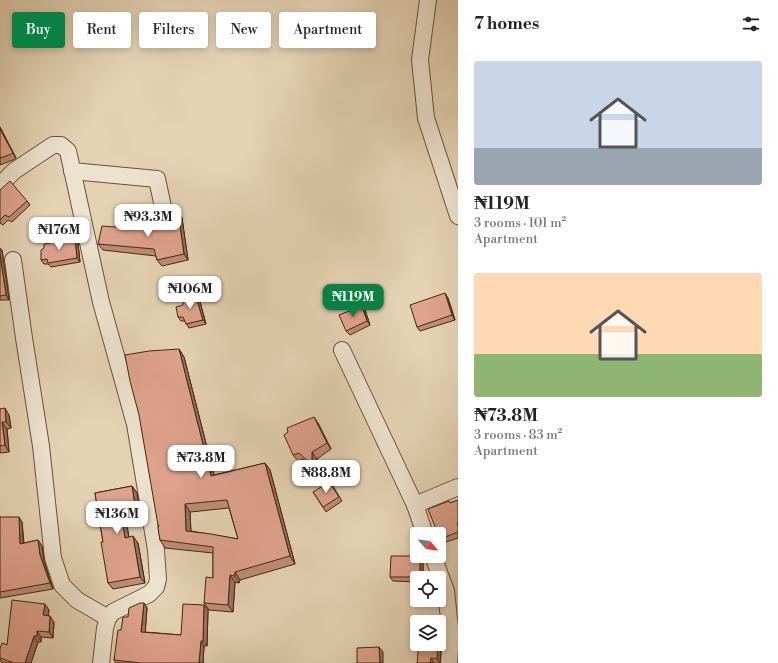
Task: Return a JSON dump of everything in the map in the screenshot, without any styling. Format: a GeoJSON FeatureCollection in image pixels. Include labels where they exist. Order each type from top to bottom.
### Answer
{"type":"FeatureCollection","features":[{"type":"Feature","properties":{"kind":"street"},"geometry":{"type":"LineString","coordinates":[[428,0],[420,60],[426,118],[458,216]]}},
{"type":"Feature","properties":{"kind":"street"},"geometry":{"type":"LineString","coordinates":[[0,185],[14,172],[53,145],[61,145],[68,151],[101,302],[135,424],[156,550],[158,579],[156,587],[149,594],[112,612],[108,618],[105,628],[101,663]]}},
{"type":"Feature","properties":{"kind":"street"},"geometry":{"type":"LineString","coordinates":[[72,171],[157,179],[166,221]]}},
{"type":"Feature","properties":{"kind":"street"},"geometry":{"type":"LineString","coordinates":[[13,260],[41,446],[53,558],[62,586],[76,600],[108,618]]}},
{"type":"Feature","properties":{"kind":"street"},"geometry":{"type":"LineString","coordinates":[[342,350],[415,505],[423,527]]}},
{"type":"Feature","properties":{"kind":"street"},"geometry":{"type":"LineString","coordinates":[[415,505],[458,487]]}},
{"type":"Feature","properties":{"kind":"street"},"geometry":{"type":"LineString","coordinates":[[436,563],[446,591],[451,637],[449,663]]}},
{"type":"Feature","properties":{"kind":"building"},"geometry":{"type":"Polygon","coordinates":[[[0,129],[13,153],[0,158],[0,129]]]}},
{"type":"Feature","properties":{"kind":"building"},"geometry":{"type":"Polygon","coordinates":[[[10,181],[27,201],[9,217],[5,215],[0,220],[0,190],[10,181]]]}},
{"type":"Feature","properties":{"kind":"building"},"geometry":{"type":"Polygon","coordinates":[[[178,212],[184,254],[157,260],[154,249],[98,244],[102,226],[141,229],[148,231],[154,220],[158,223],[164,224],[170,218],[171,213],[178,212]]]}},
{"type":"Feature","properties":{"kind":"building"},"geometry":{"type":"Polygon","coordinates":[[[75,239],[77,258],[48,263],[47,259],[41,260],[41,250],[44,248],[44,244],[75,239]]]}},
{"type":"Feature","properties":{"kind":"building"},"geometry":{"type":"Polygon","coordinates":[[[0,255],[6,295],[0,296],[0,255]]]}},
{"type":"Feature","properties":{"kind":"building"},"geometry":{"type":"Polygon","coordinates":[[[445,293],[452,315],[417,327],[410,305],[445,293]]]}},
{"type":"Feature","properties":{"kind":"building"},"geometry":{"type":"Polygon","coordinates":[[[195,294],[203,320],[186,324],[183,317],[178,317],[176,307],[183,305],[183,297],[195,294]]]}},
{"type":"Feature","properties":{"kind":"building"},"geometry":{"type":"Polygon","coordinates":[[[362,306],[367,321],[346,331],[339,315],[362,306]]]}},
{"type":"Feature","properties":{"kind":"building"},"geometry":{"type":"Polygon","coordinates":[[[179,349],[211,476],[265,463],[290,556],[235,572],[234,576],[230,575],[228,605],[204,603],[206,577],[213,578],[213,547],[160,540],[159,525],[139,415],[125,355],[149,351],[179,349]],[[227,500],[185,504],[186,531],[238,539],[227,500]]]}},
{"type":"Feature","properties":{"kind":"building"},"geometry":{"type":"Polygon","coordinates":[[[5,408],[6,422],[2,422],[5,445],[0,446],[0,409],[5,408]]]}},
{"type":"Feature","properties":{"kind":"building"},"geometry":{"type":"Polygon","coordinates":[[[314,417],[327,443],[312,452],[312,465],[299,453],[293,455],[284,435],[288,432],[287,428],[314,417]]]}},
{"type":"Feature","properties":{"kind":"building"},"geometry":{"type":"Polygon","coordinates":[[[329,482],[339,497],[323,507],[313,492],[329,482]]]}},
{"type":"Feature","properties":{"kind":"building"},"geometry":{"type":"Polygon","coordinates":[[[132,486],[135,505],[120,508],[125,538],[133,536],[140,577],[108,583],[95,493],[132,486]]]}},
{"type":"Feature","properties":{"kind":"building"},"geometry":{"type":"Polygon","coordinates":[[[458,500],[458,532],[446,537],[446,527],[435,527],[428,509],[449,501],[450,503],[458,500]]]}},
{"type":"Feature","properties":{"kind":"building"},"geometry":{"type":"Polygon","coordinates":[[[0,517],[19,517],[20,544],[38,540],[40,555],[50,583],[0,592],[0,517]]]}},
{"type":"Feature","properties":{"kind":"building"},"geometry":{"type":"Polygon","coordinates":[[[391,556],[410,556],[410,563],[420,563],[420,571],[410,571],[410,577],[390,577],[391,556]]]}},
{"type":"Feature","properties":{"kind":"building"},"geometry":{"type":"Polygon","coordinates":[[[12,600],[45,604],[43,615],[50,616],[49,632],[37,631],[37,636],[34,636],[25,663],[14,663],[0,658],[2,643],[7,645],[12,600]]]}},
{"type":"Feature","properties":{"kind":"building"},"geometry":{"type":"Polygon","coordinates":[[[140,603],[144,603],[141,632],[181,635],[183,604],[204,605],[203,641],[201,641],[199,663],[141,663],[114,660],[118,630],[121,630],[123,617],[128,617],[129,608],[140,603]]]}},
{"type":"Feature","properties":{"kind":"building"},"geometry":{"type":"Polygon","coordinates":[[[379,647],[380,663],[357,663],[357,648],[379,647]]]}},
{"type":"Feature","properties":{"kind":"building"},"geometry":{"type":"Polygon","coordinates":[[[418,651],[438,651],[437,659],[431,658],[430,663],[417,663],[418,651]]]}}]}
